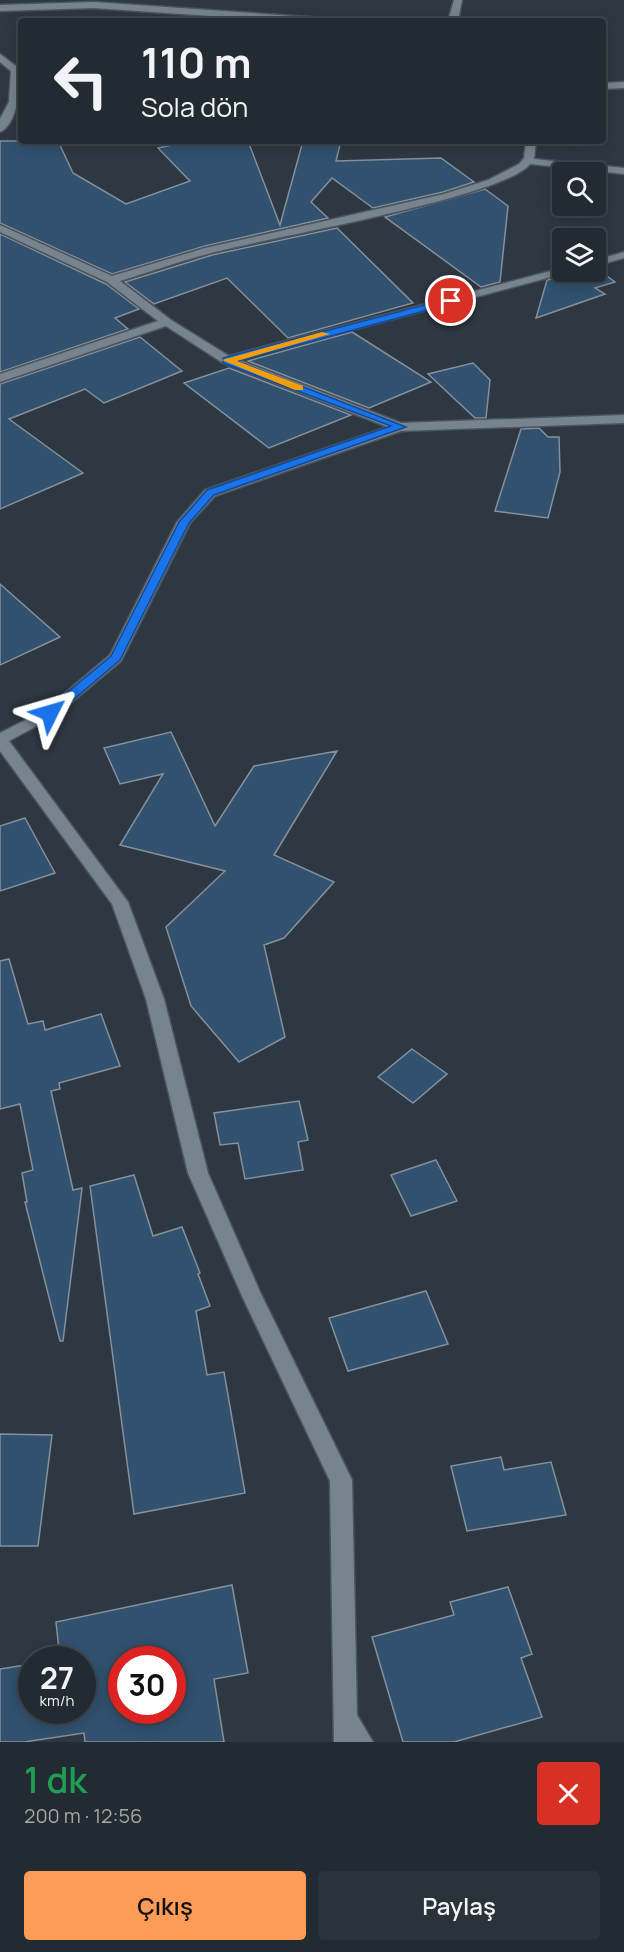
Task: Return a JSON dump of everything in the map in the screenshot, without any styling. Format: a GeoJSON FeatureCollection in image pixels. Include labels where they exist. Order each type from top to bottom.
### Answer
{"type":"FeatureCollection","features":[{"type":"Feature","properties":{"kind":"street"},"geometry":{"type":"LineString","coordinates":[[454,18],[458,0]]}},
{"type":"Feature","properties":{"kind":"street"},"geometry":{"type":"LineString","coordinates":[[0,8],[94,5],[279,18]]}},
{"type":"Feature","properties":{"kind":"street"},"geometry":{"type":"LineString","coordinates":[[0,57],[16,70],[18,102],[0,129]]}},
{"type":"Feature","properties":{"kind":"street"},"geometry":{"type":"LineString","coordinates":[[606,86],[624,85]]}},
{"type":"Feature","properties":{"kind":"street"},"geometry":{"type":"LineString","coordinates":[[111,280],[209,250],[447,196],[514,174],[527,161],[530,144]]}},
{"type":"Feature","properties":{"kind":"street"},"geometry":{"type":"LineString","coordinates":[[527,161],[624,171]]}},
{"type":"Feature","properties":{"kind":"street"},"geometry":{"type":"LineString","coordinates":[[0,228],[111,280],[167,322],[227,360],[400,427]]}},
{"type":"Feature","properties":{"kind":"street"},"geometry":{"type":"LineString","coordinates":[[606,260],[624,255]]}},
{"type":"Feature","properties":{"kind":"street"},"geometry":{"type":"LineString","coordinates":[[227,360],[552,275]]}},
{"type":"Feature","properties":{"kind":"street"},"geometry":{"type":"LineString","coordinates":[[0,378],[167,322]]}},
{"type":"Feature","properties":{"kind":"street"},"geometry":{"type":"LineString","coordinates":[[346,1742],[341,1480],[252,1296],[198,1173],[155,999],[120,902],[0,740],[50,713],[116,658],[184,522],[210,493],[400,427],[624,419]]}},
{"type":"Feature","properties":{"kind":"street"},"geometry":{"type":"LineString","coordinates":[[345,1718],[361,1742]]}},
{"type":"Feature","properties":{"kind":"building"},"geometry":{"type":"Polygon","coordinates":[[[0,141],[18,141],[18,144],[59,144],[73,173],[126,204],[190,181],[158,148],[177,144],[249,144],[280,225],[302,144],[340,144],[336,161],[441,158],[474,182],[443,192],[373,208],[332,178],[311,202],[328,218],[205,246],[112,274],[0,223],[0,141]]]}},
{"type":"Feature","properties":{"kind":"building"},"geometry":{"type":"Polygon","coordinates":[[[485,189],[508,206],[500,282],[481,287],[385,217],[485,189]]]}},
{"type":"Feature","properties":{"kind":"building"},"geometry":{"type":"Polygon","coordinates":[[[337,228],[413,303],[288,338],[227,278],[154,304],[125,282],[212,255],[337,228]]]}},
{"type":"Feature","properties":{"kind":"building"},"geometry":{"type":"Polygon","coordinates":[[[0,234],[106,284],[139,309],[115,318],[128,329],[0,372],[0,234]]]}},
{"type":"Feature","properties":{"kind":"building"},"geometry":{"type":"Polygon","coordinates":[[[606,275],[615,282],[595,288],[605,294],[536,318],[547,280],[552,279],[552,282],[606,282],[606,275]]]}},
{"type":"Feature","properties":{"kind":"building"},"geometry":{"type":"Polygon","coordinates":[[[352,332],[431,382],[369,408],[248,361],[352,332]]]}},
{"type":"Feature","properties":{"kind":"building"},"geometry":{"type":"Polygon","coordinates":[[[140,337],[182,371],[104,403],[85,389],[9,419],[83,473],[0,509],[0,384],[140,337]]]}},
{"type":"Feature","properties":{"kind":"building"},"geometry":{"type":"Polygon","coordinates":[[[473,363],[490,380],[486,418],[475,418],[428,374],[473,363]]]}},
{"type":"Feature","properties":{"kind":"building"},"geometry":{"type":"Polygon","coordinates":[[[229,368],[351,415],[269,448],[184,383],[229,368]]]}},
{"type":"Feature","properties":{"kind":"building"},"geometry":{"type":"Polygon","coordinates":[[[539,428],[548,437],[559,437],[560,472],[548,518],[495,511],[521,429],[539,428]]]}},
{"type":"Feature","properties":{"kind":"building"},"geometry":{"type":"Polygon","coordinates":[[[0,584],[60,637],[0,665],[0,584]]]}},
{"type":"Feature","properties":{"kind":"building"},"geometry":{"type":"Polygon","coordinates":[[[171,732],[215,826],[254,766],[337,751],[274,855],[334,882],[284,938],[264,945],[285,1037],[239,1062],[191,1006],[166,927],[225,871],[120,845],[163,774],[120,784],[104,748],[171,732]]]}},
{"type":"Feature","properties":{"kind":"building"},"geometry":{"type":"Polygon","coordinates":[[[25,818],[55,873],[0,891],[0,826],[25,818]]]}},
{"type":"Feature","properties":{"kind":"building"},"geometry":{"type":"Polygon","coordinates":[[[9,959],[28,1024],[43,1021],[45,1030],[101,1014],[120,1066],[59,1083],[60,1089],[51,1091],[73,1190],[82,1188],[63,1341],[60,1341],[25,1202],[27,1202],[22,1173],[33,1170],[20,1104],[0,1109],[0,961],[9,959]]]}},
{"type":"Feature","properties":{"kind":"building"},"geometry":{"type":"Polygon","coordinates":[[[412,1049],[447,1074],[413,1103],[378,1077],[412,1049]]]}},
{"type":"Feature","properties":{"kind":"building"},"geometry":{"type":"Polygon","coordinates":[[[299,1101],[308,1140],[298,1142],[303,1170],[245,1179],[238,1143],[220,1145],[214,1113],[299,1101]]]}},
{"type":"Feature","properties":{"kind":"building"},"geometry":{"type":"Polygon","coordinates":[[[436,1160],[457,1201],[411,1216],[391,1175],[436,1160]]]}},
{"type":"Feature","properties":{"kind":"building"},"geometry":{"type":"Polygon","coordinates":[[[134,1175],[153,1236],[182,1227],[200,1273],[198,1274],[210,1306],[196,1311],[207,1375],[224,1372],[245,1493],[134,1514],[90,1186],[134,1175]]]}},
{"type":"Feature","properties":{"kind":"building"},"geometry":{"type":"Polygon","coordinates":[[[426,1291],[448,1344],[348,1371],[329,1318],[426,1291]]]}},
{"type":"Feature","properties":{"kind":"building"},"geometry":{"type":"Polygon","coordinates":[[[0,1434],[52,1435],[38,1546],[0,1546],[0,1434]]]}},
{"type":"Feature","properties":{"kind":"building"},"geometry":{"type":"Polygon","coordinates":[[[501,1457],[504,1470],[551,1462],[566,1515],[467,1531],[451,1466],[501,1457]]]}},
{"type":"Feature","properties":{"kind":"building"},"geometry":{"type":"Polygon","coordinates":[[[232,1585],[248,1673],[214,1679],[224,1742],[85,1742],[84,1733],[24,1742],[0,1742],[0,1669],[18,1666],[18,1724],[96,1724],[96,1646],[59,1646],[56,1622],[232,1585]]]}},
{"type":"Feature","properties":{"kind":"building"},"geometry":{"type":"Polygon","coordinates":[[[508,1587],[532,1654],[521,1658],[542,1717],[454,1742],[403,1742],[372,1637],[454,1615],[450,1602],[508,1587]]]}},
{"type":"Feature","properties":{"kind":"slow traffic"},"geometry":{"type":"LineString","coordinates":[[299,388],[227,360],[325,334]]}},
{"type":"Feature","properties":{"kind":"route"},"geometry":{"type":"LineString","coordinates":[[50,713],[116,658],[184,522],[210,493],[400,427],[227,360],[451,301]]}}]}
